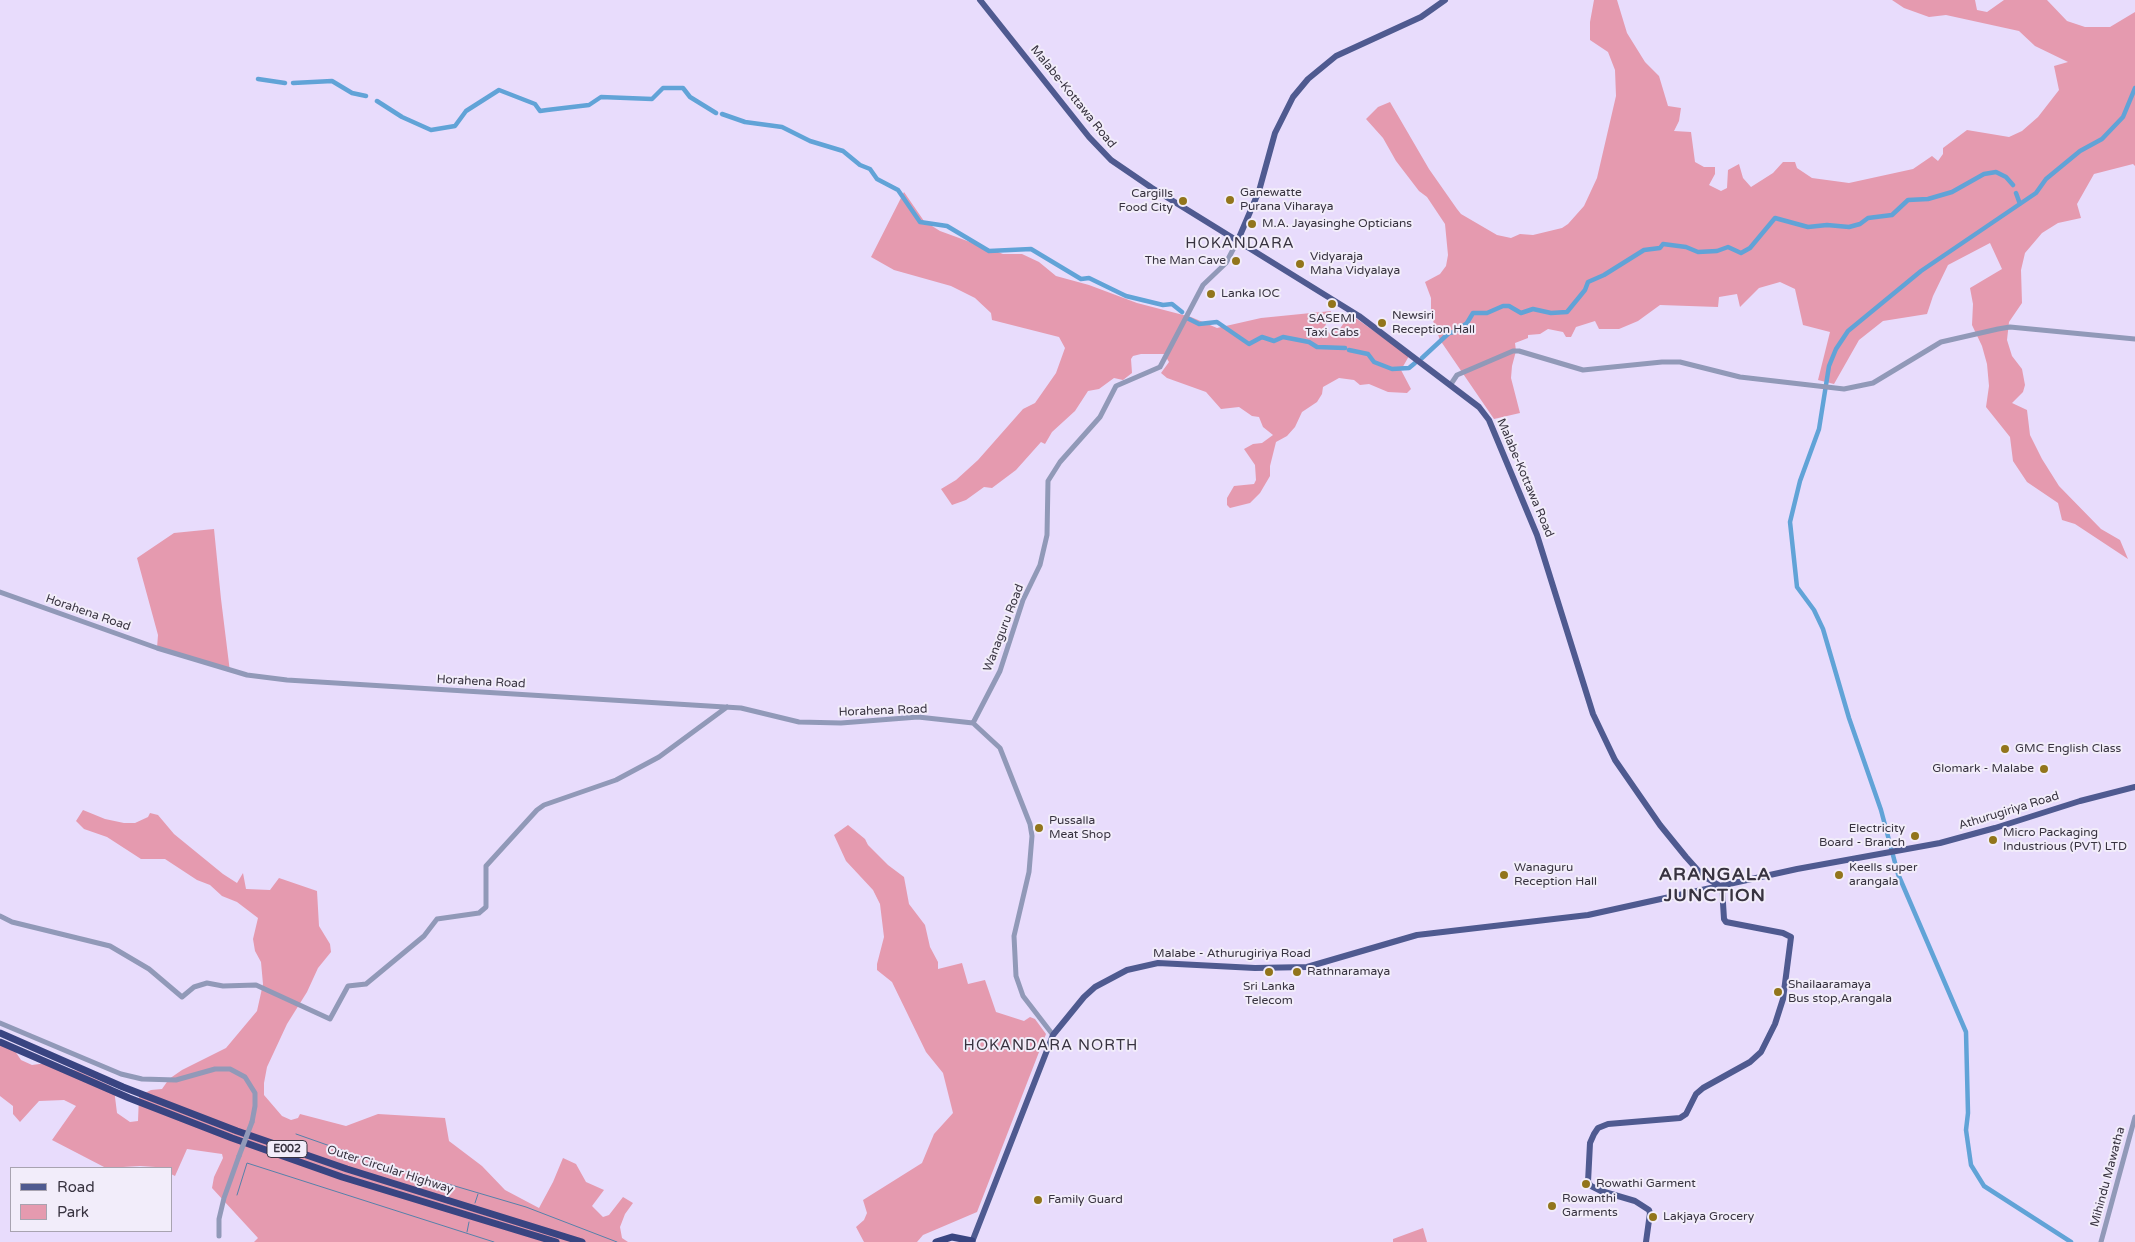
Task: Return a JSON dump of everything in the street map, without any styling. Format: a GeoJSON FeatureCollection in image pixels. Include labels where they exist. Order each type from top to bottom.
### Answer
{"type":"FeatureCollection","features":[{"type":"Feature","properties":{"kind":"highway","name":"Outer Circular Highway"},"geometry":{"type":"LineString","coordinates":[[0,1033],[123,1087],[236,1131],[347,1169],[582,1242]]}},
{"type":"Feature","properties":{"kind":"highway","name":"Outer Circular Highway"},"geometry":{"type":"LineString","coordinates":[[0,1042],[129,1098],[258,1148],[432,1205],[556,1242]]}},
{"type":"Feature","properties":{"kind":"highway"},"geometry":{"type":"LineString","coordinates":[[936,1242],[952,1237],[972,1242]]}},
{"type":"Feature","properties":{"kind":"main road","name":"Malabe-Kottawa Road"},"geometry":{"type":"LineString","coordinates":[[980,0],[1106,155],[1138,179],[1359,316],[1480,407],[1489,420],[1542,549],[1594,714],[1615,760],[1660,825],[1703,876],[1722,887]]}},
{"type":"Feature","properties":{"kind":"main road"},"geometry":{"type":"LineString","coordinates":[[1238,240],[1259,191],[1275,133],[1293,97],[1308,79],[1336,56],[1421,17],[1445,0]]}},
{"type":"Feature","properties":{"kind":"main road","name":"Athurugiriya Road"},"geometry":{"type":"LineString","coordinates":[[1888,853],[1995,828],[2080,801],[2135,787]]}},
{"type":"Feature","properties":{"kind":"main road","name":"Malabe - Athurugiriya Road"},"geometry":{"type":"LineString","coordinates":[[972,1242],[1053,1035],[1084,997],[1096,987],[1126,970],[1158,963],[1255,968],[1307,967],[1417,935],[1588,915],[1797,869],[1888,853]]}},
{"type":"Feature","properties":{"kind":"main road"},"geometry":{"type":"LineString","coordinates":[[1703,876],[1713,889]]}},
{"type":"Feature","properties":{"kind":"main road"},"geometry":{"type":"LineString","coordinates":[[1646,1242],[1649,1210],[1635,1201],[1601,1191],[1591,1186],[1588,1182],[1590,1143],[1594,1134],[1598,1128],[1608,1124],[1680,1118],[1686,1114],[1696,1094],[1703,1088],[1750,1062],[1761,1052],[1775,1024],[1783,998],[1791,937],[1783,933],[1726,922],[1724,919],[1722,887]]}},
{"type":"Feature","properties":{"kind":"street","name":"Wanaguru Road"},"geometry":{"type":"LineString","coordinates":[[973,723],[1000,671],[1023,600],[1040,565],[1047,535],[1048,481],[1060,462],[1100,417],[1116,386],[1160,366],[1203,285],[1226,263],[1238,240]]}},
{"type":"Feature","properties":{"kind":"street"},"geometry":{"type":"LineString","coordinates":[[1451,384],[1457,375],[1513,351],[1519,351],[1566,367],[1583,370],[1680,362],[1740,377],[1826,387],[1857,388],[1882,378],[1931,346],[1955,338],[1998,329],[2020,328],[2135,339]]}},
{"type":"Feature","properties":{"kind":"street","name":"Horahena Road"},"geometry":{"type":"LineString","coordinates":[[0,592],[150,645],[247,675],[287,680],[741,708],[799,722],[841,723],[918,718],[973,723]]}},
{"type":"Feature","properties":{"kind":"street"},"geometry":{"type":"LineString","coordinates":[[0,916],[12,922],[110,946],[149,969],[182,998],[194,987],[207,983],[224,986],[256,985],[330,1019],[348,986],[366,984],[424,936],[438,919],[479,913],[486,907],[486,866],[537,810],[544,805],[616,780],[659,758],[728,707]]}},
{"type":"Feature","properties":{"kind":"street"},"geometry":{"type":"LineString","coordinates":[[973,723],[1000,748],[1030,824],[1032,836],[1029,872],[1014,936],[1016,976],[1023,996],[1053,1035]]}},
{"type":"Feature","properties":{"kind":"street"},"geometry":{"type":"LineString","coordinates":[[0,1023],[121,1074],[142,1079],[176,1080],[215,1069],[230,1069],[245,1077],[255,1093],[256,1106],[224,1198],[219,1219],[219,1236]]}},
{"type":"Feature","properties":{"kind":"street","name":"Mihindu Mawatha"},"geometry":{"type":"LineString","coordinates":[[2101,1242],[2135,1117]]}},
{"type":"Feature","properties":{"kind":"green space"},"geometry":{"type":"Polygon","coordinates":[[[1594,0],[1617,0],[1627,33],[1645,62],[1659,76],[1668,106],[1681,108],[1679,121],[1674,131],[1691,132],[1695,162],[1704,167],[1715,167],[1715,174],[1709,185],[1721,191],[1727,188],[1728,170],[1739,164],[1743,178],[1751,187],[1773,173],[1783,162],[1795,162],[1797,168],[1812,178],[1849,183],[1913,169],[1932,156],[1938,161],[1943,154],[1943,148],[1967,130],[2009,137],[2022,131],[2038,117],[2059,90],[2054,66],[2068,62],[2035,46],[2019,31],[1946,15],[1929,17],[1904,8],[1892,0],[1975,0],[1977,10],[1987,12],[2004,0],[2047,0],[2067,21],[2085,27],[2110,27],[2135,12],[2135,166],[2133,164],[2094,174],[2077,204],[2081,218],[2058,223],[2042,233],[2025,253],[2021,270],[2022,303],[2009,322],[2007,340],[2012,356],[2022,369],[2025,385],[2023,392],[2012,403],[2027,410],[2030,435],[2042,459],[2059,486],[2101,529],[2120,540],[2128,559],[2075,524],[2062,520],[2058,503],[2027,482],[2013,461],[2010,437],[1986,407],[1989,386],[1987,364],[1982,346],[1972,325],[1973,304],[1970,288],[2002,269],[1990,243],[1948,265],[1933,296],[1927,314],[1883,321],[1859,340],[1834,384],[1818,380],[1830,332],[1803,325],[1795,289],[1780,282],[1759,288],[1740,307],[1737,294],[1719,297],[1718,307],[1660,305],[1638,321],[1619,329],[1599,329],[1595,321],[1576,327],[1571,337],[1566,337],[1563,332],[1548,329],[1540,334],[1528,335],[1528,338],[1515,343],[1516,351],[1512,366],[1511,378],[1520,413],[1494,419],[1440,340],[1431,315],[1431,298],[1425,282],[1440,274],[1446,266],[1448,255],[1445,224],[1427,197],[1419,191],[1396,161],[1383,138],[1366,119],[1378,107],[1390,102],[1429,169],[1461,214],[1497,235],[1511,238],[1520,234],[1533,235],[1562,228],[1584,206],[1597,178],[1616,96],[1615,70],[1608,52],[1590,40],[1590,22],[1594,0]]]}},
{"type":"Feature","properties":{"kind":"green space"},"geometry":{"type":"Polygon","coordinates":[[[904,192],[924,221],[940,231],[1003,254],[1022,254],[1039,262],[1056,276],[1089,285],[1137,303],[1191,317],[1217,328],[1261,318],[1331,311],[1324,329],[1330,333],[1339,330],[1350,314],[1409,356],[1401,370],[1411,389],[1407,393],[1388,392],[1369,384],[1360,385],[1354,380],[1339,378],[1323,387],[1322,394],[1317,402],[1302,412],[1295,427],[1287,436],[1276,442],[1270,466],[1270,476],[1260,493],[1250,503],[1230,508],[1227,505],[1227,498],[1234,486],[1254,484],[1256,480],[1255,465],[1244,449],[1253,444],[1262,443],[1273,435],[1263,427],[1259,417],[1252,416],[1239,407],[1221,409],[1206,392],[1167,378],[1161,373],[1169,362],[1164,354],[1133,356],[1131,359],[1132,373],[1123,380],[1114,378],[1099,389],[1088,391],[1075,411],[1052,432],[1045,444],[1041,442],[1016,470],[992,488],[984,487],[966,500],[952,505],[941,489],[956,480],[978,460],[1023,409],[1035,403],[1056,373],[1065,348],[1059,337],[992,320],[991,313],[975,298],[951,286],[894,270],[871,257],[904,192]]]}},
{"type":"Feature","properties":{"kind":"green space"},"geometry":{"type":"Polygon","coordinates":[[[214,529],[230,672],[157,648],[158,635],[137,558],[174,533],[214,529]]]}},
{"type":"Feature","properties":{"kind":"green space"},"geometry":{"type":"Polygon","coordinates":[[[83,810],[105,819],[124,823],[135,823],[148,817],[150,813],[158,815],[174,834],[223,874],[237,883],[243,873],[246,889],[270,890],[279,878],[317,891],[319,926],[330,944],[331,952],[318,968],[307,992],[287,1024],[267,1067],[264,1095],[282,1116],[291,1120],[298,1118],[300,1114],[346,1126],[378,1114],[445,1118],[449,1141],[482,1166],[505,1190],[539,1208],[563,1158],[576,1164],[586,1182],[604,1190],[592,1206],[603,1217],[609,1215],[623,1197],[633,1203],[625,1214],[620,1227],[622,1238],[628,1242],[254,1242],[258,1238],[212,1188],[214,1177],[223,1158],[222,1154],[187,1149],[175,1176],[172,1174],[172,1167],[104,1167],[52,1140],[76,1106],[64,1100],[39,1101],[20,1122],[13,1114],[13,1106],[0,1096],[0,1040],[15,1051],[21,1060],[32,1065],[47,1063],[78,1071],[111,1086],[114,1089],[117,1113],[130,1122],[138,1121],[139,1096],[151,1090],[162,1089],[169,1079],[182,1070],[226,1048],[257,1011],[263,984],[261,962],[255,951],[253,939],[258,918],[237,902],[222,896],[210,885],[197,880],[165,859],[141,859],[107,837],[84,829],[76,821],[83,810]]]}},
{"type":"Feature","properties":{"kind":"green space"},"geometry":{"type":"Polygon","coordinates":[[[848,825],[865,839],[868,845],[888,865],[904,877],[909,904],[925,925],[930,947],[938,962],[938,969],[962,963],[968,984],[985,980],[996,1012],[1024,1021],[1030,1017],[1035,1019],[1046,1034],[977,1212],[923,1235],[917,1242],[864,1242],[856,1227],[864,1220],[867,1213],[863,1200],[922,1163],[934,1134],[953,1113],[943,1073],[926,1052],[892,982],[877,970],[884,937],[880,904],[873,890],[846,861],[834,835],[848,825]]]}},
{"type":"Feature","properties":{"kind":"green space"},"geometry":{"type":"Polygon","coordinates":[[[1423,1228],[1427,1242],[1393,1242],[1393,1239],[1423,1228]]]}},
{"type":"Feature","properties":{"kind":"waterway"},"geometry":{"type":"LineString","coordinates":[[258,79],[285,83]]}},
{"type":"Feature","properties":{"kind":"waterway"},"geometry":{"type":"LineString","coordinates":[[293,83],[332,81],[352,93],[366,96]]}},
{"type":"Feature","properties":{"kind":"waterway"},"geometry":{"type":"LineString","coordinates":[[377,101],[402,117],[431,130],[455,126],[466,111],[499,90],[535,104],[540,111],[589,105],[601,97],[652,99],[663,88],[683,88],[690,97],[716,113]]}},
{"type":"Feature","properties":{"kind":"waterway"},"geometry":{"type":"LineString","coordinates":[[2071,1242],[1984,1186],[1971,1165],[1966,1130],[1968,1113],[1966,1032],[1898,874],[1881,810],[1849,718],[1823,629],[1814,610],[1797,587],[1790,522],[1800,481],[1819,429],[1829,366],[1836,349],[1848,331],[1921,271],[2036,193],[2046,179],[2080,151],[2102,139],[2123,117],[2135,88]]}},
{"type":"Feature","properties":{"kind":"waterway"},"geometry":{"type":"LineString","coordinates":[[722,114],[745,122],[782,127],[810,141],[843,151],[860,165],[870,169],[877,179],[898,190],[920,222],[947,226],[989,251],[1031,249],[1081,279],[1089,278],[1126,296],[1163,305],[1172,304],[1182,312]]}},
{"type":"Feature","properties":{"kind":"waterway"},"geometry":{"type":"LineString","coordinates":[[1422,358],[1449,333],[1454,332],[1467,323],[1473,313],[1487,313],[1503,306],[1509,306],[1521,313],[1533,309],[1551,313],[1567,312],[1585,290],[1588,282],[1604,275],[1644,250],[1660,248],[1663,244],[1686,247],[1698,252],[1717,251],[1728,247],[1741,253],[1750,248],[1775,218],[1808,227],[1827,225],[1849,227],[1860,224],[1868,218],[1892,215],[1908,200],[1928,199],[1952,192],[1984,174],[1996,172],[2006,177],[2013,185]]}},
{"type":"Feature","properties":{"kind":"waterway"},"geometry":{"type":"LineString","coordinates":[[2016,193],[2020,204]]}},
{"type":"Feature","properties":{"kind":"waterway"},"geometry":{"type":"LineString","coordinates":[[1187,318],[1199,324],[1217,322],[1249,344],[1262,337],[1274,341],[1283,337],[1309,342],[1317,347],[1345,348]]}},
{"type":"Feature","properties":{"kind":"waterway"},"geometry":{"type":"LineString","coordinates":[[1349,350],[1368,354],[1374,362],[1392,369],[1409,368],[1415,363]]}},
{"type":"Feature","properties":{"kind":"waterway"},"geometry":{"type":"LineString","coordinates":[[296,1134],[387,1166],[526,1207],[617,1242]]}},
{"type":"Feature","properties":{"kind":"waterway"},"geometry":{"type":"LineString","coordinates":[[237,1195],[247,1163],[494,1242]]}},
{"type":"Feature","properties":{"kind":"waterway"},"geometry":{"type":"LineString","coordinates":[[475,1203],[478,1194]]}},
{"type":"Feature","properties":{"kind":"waterway"},"geometry":{"type":"LineString","coordinates":[[467,1232],[469,1222]]}},
{"type":"Feature","properties":{"kind":"place","name":"Ganewatte Purana Viharaya"},"geometry":{"type":"Point","coordinates":[1230,200]}},
{"type":"Feature","properties":{"kind":"place","name":"Cargills Food City"},"geometry":{"type":"Point","coordinates":[1183,201]}},
{"type":"Feature","properties":{"kind":"place","name":"M.A. Jayasinghe Opticians"},"geometry":{"type":"Point","coordinates":[1252,224]}},
{"type":"Feature","properties":{"kind":"place","name":"The Man Cave"},"geometry":{"type":"Point","coordinates":[1236,261]}},
{"type":"Feature","properties":{"kind":"place","name":"Vidyaraja Maha Vidyalaya"},"geometry":{"type":"Point","coordinates":[1300,264]}},
{"type":"Feature","properties":{"kind":"place","name":"Lanka IOC"},"geometry":{"type":"Point","coordinates":[1211,294]}},
{"type":"Feature","properties":{"kind":"place","name":"SASEMI Taxi Cabs"},"geometry":{"type":"Point","coordinates":[1332,304]}},
{"type":"Feature","properties":{"kind":"place","name":"Newsiri Reception Hall"},"geometry":{"type":"Point","coordinates":[1382,323]}},
{"type":"Feature","properties":{"kind":"place","name":"GMC English Class"},"geometry":{"type":"Point","coordinates":[2005,749]}},
{"type":"Feature","properties":{"kind":"place","name":"Glomark - Malabe"},"geometry":{"type":"Point","coordinates":[2044,769]}},
{"type":"Feature","properties":{"kind":"place","name":"Pussalla Meat Shop"},"geometry":{"type":"Point","coordinates":[1039,828]}},
{"type":"Feature","properties":{"kind":"place","name":"Electricity Board - Branch"},"geometry":{"type":"Point","coordinates":[1915,836]}},
{"type":"Feature","properties":{"kind":"place","name":"Micro Packaging Industrious (PVT) LTD"},"geometry":{"type":"Point","coordinates":[1993,840]}},
{"type":"Feature","properties":{"kind":"place","name":"Wanaguru Reception Hall"},"geometry":{"type":"Point","coordinates":[1504,875]}},
{"type":"Feature","properties":{"kind":"place","name":"Keells super arangala"},"geometry":{"type":"Point","coordinates":[1839,875]}},
{"type":"Feature","properties":{"kind":"place","name":"Sri Lanka Telecom"},"geometry":{"type":"Point","coordinates":[1269,972]}},
{"type":"Feature","properties":{"kind":"place","name":"Rathnaramaya"},"geometry":{"type":"Point","coordinates":[1297,972]}},
{"type":"Feature","properties":{"kind":"place","name":"Shailaaramaya Bus stop,Arangala"},"geometry":{"type":"Point","coordinates":[1778,992]}},
{"type":"Feature","properties":{"kind":"place","name":"Rowathi Garment"},"geometry":{"type":"Point","coordinates":[1586,1184]}},
{"type":"Feature","properties":{"kind":"place","name":"Family Guard"},"geometry":{"type":"Point","coordinates":[1038,1200]}},
{"type":"Feature","properties":{"kind":"place","name":"Rowanthi Garments"},"geometry":{"type":"Point","coordinates":[1552,1206]}},
{"type":"Feature","properties":{"kind":"place","name":"Lakjaya Grocery"},"geometry":{"type":"Point","coordinates":[1653,1217]}},
{"type":"Feature","properties":{"kind":"district","name":"HOKANDARA"},"geometry":{"type":"Point","coordinates":[1240,244]}},
{"type":"Feature","properties":{"kind":"district","name":"ARANGALA JUNCTION"},"geometry":{"type":"Point","coordinates":[1715,885]}},
{"type":"Feature","properties":{"kind":"district","name":"HOKANDARA NORTH"},"geometry":{"type":"Point","coordinates":[1051,1046]}}]}
